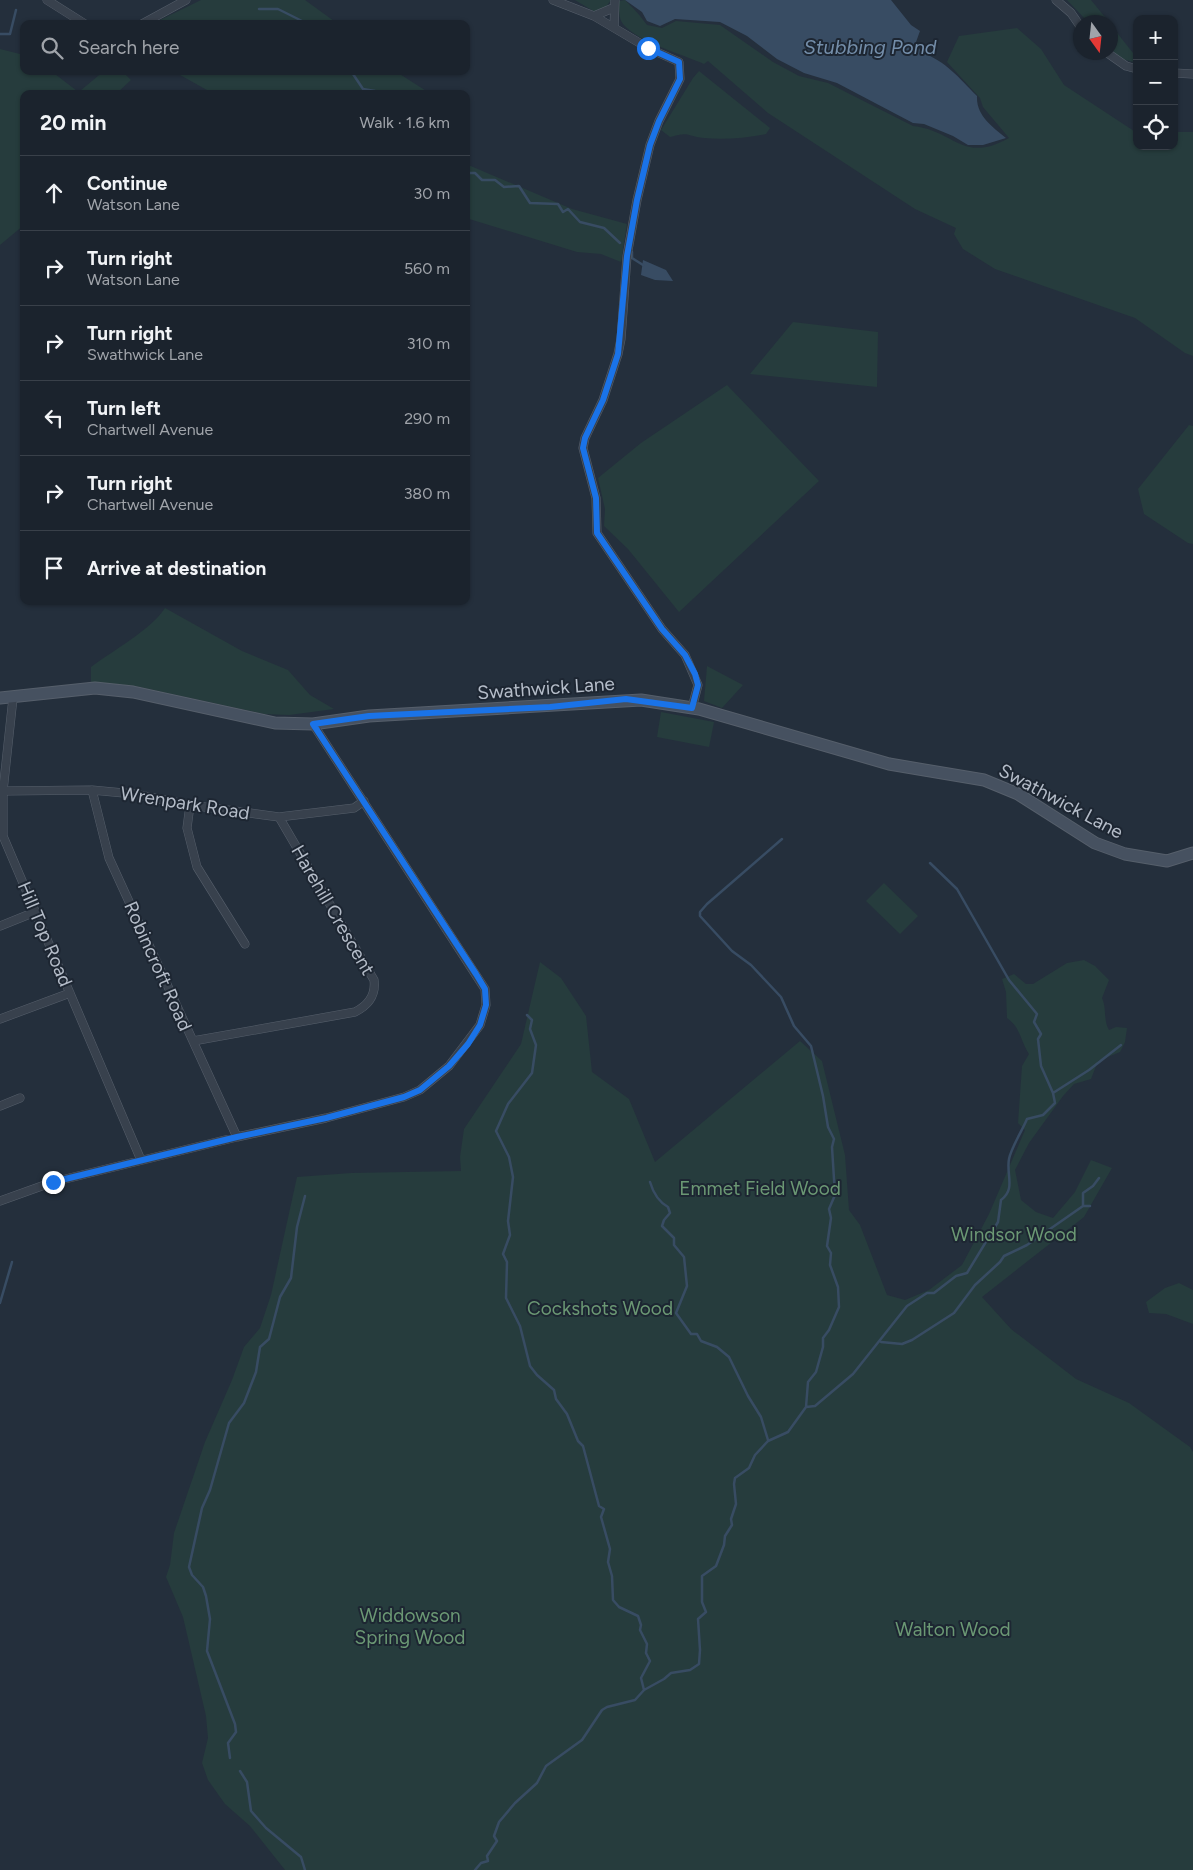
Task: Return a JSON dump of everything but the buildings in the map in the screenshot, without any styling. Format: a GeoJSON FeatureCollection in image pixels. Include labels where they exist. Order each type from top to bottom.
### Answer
{"type":"FeatureCollection","features":[{"type":"Feature","properties":{"kind":"street"},"geometry":{"type":"LineString","coordinates":[[47,0],[79,20]]}},
{"type":"Feature","properties":{"kind":"street"},"geometry":{"type":"LineString","coordinates":[[149,20],[186,0]]}},
{"type":"Feature","properties":{"kind":"street"},"geometry":{"type":"LineString","coordinates":[[553,0],[594,16],[679,62],[680,79],[659,121],[650,145],[627,256],[618,354],[603,400],[585,438],[583,448],[596,498],[597,533],[662,629],[685,655],[695,674],[698,685],[692,708]]}},
{"type":"Feature","properties":{"kind":"street"},"geometry":{"type":"LineString","coordinates":[[1056,0],[1073,16]]}},
{"type":"Feature","properties":{"kind":"street"},"geometry":{"type":"LineString","coordinates":[[594,16],[614,4]]}},
{"type":"Feature","properties":{"kind":"street"},"geometry":{"type":"LineString","coordinates":[[614,4],[614,28]]}},
{"type":"Feature","properties":{"kind":"street"},"geometry":{"type":"LineString","coordinates":[[1117,60],[1133,68]]}},
{"type":"Feature","properties":{"kind":"street"},"geometry":{"type":"LineString","coordinates":[[1178,73],[1193,74]]}},
{"type":"Feature","properties":{"kind":"street","name":"Swathwick Lane"},"geometry":{"type":"LineString","coordinates":[[0,698],[95,688],[133,692],[275,722],[313,724],[369,716],[550,707],[626,699],[692,708],[810,739],[889,764],[984,780],[1018,794],[1095,842],[1125,854],[1160,860],[1176,860],[1193,853]]}},
{"type":"Feature","properties":{"kind":"street","name":"Hill Top Road"},"geometry":{"type":"LineString","coordinates":[[14,698],[3,791],[3,836],[141,1160]]}},
{"type":"Feature","properties":{"kind":"street"},"geometry":{"type":"LineString","coordinates":[[0,1201],[53,1182],[237,1137],[326,1118],[404,1097],[420,1090],[449,1066],[468,1044],[480,1025],[486,1005],[485,989],[313,724]]}},
{"type":"Feature","properties":{"kind":"street"},"geometry":{"type":"LineString","coordinates":[[0,748],[9,748]]}},
{"type":"Feature","properties":{"kind":"street","name":"Wrenpark Road"},"geometry":{"type":"LineString","coordinates":[[3,791],[92,790],[134,794],[190,805],[279,816],[354,808],[364,801]]}},
{"type":"Feature","properties":{"kind":"street","name":"Robincroft Road"},"geometry":{"type":"LineString","coordinates":[[92,790],[109,858],[237,1137]]}},
{"type":"Feature","properties":{"kind":"street"},"geometry":{"type":"LineString","coordinates":[[190,805],[187,828],[197,867],[245,944]]}},
{"type":"Feature","properties":{"kind":"street","name":"Harehill Crescent"},"geometry":{"type":"LineString","coordinates":[[193,1042],[355,1012],[366,1006],[375,990],[374,980],[279,816]]}},
{"type":"Feature","properties":{"kind":"street"},"geometry":{"type":"LineString","coordinates":[[0,926],[35,912]]}},
{"type":"Feature","properties":{"kind":"street"},"geometry":{"type":"LineString","coordinates":[[0,1019],[70,993]]}},
{"type":"Feature","properties":{"kind":"street"},"geometry":{"type":"LineString","coordinates":[[0,1106],[20,1098]]}},
{"type":"Feature","properties":{"kind":"green space"},"geometry":{"type":"Polygon","coordinates":[[[201,0],[305,0],[332,20],[160,20],[201,0]]]}},
{"type":"Feature","properties":{"kind":"green space"},"geometry":{"type":"Polygon","coordinates":[[[575,0],[611,0],[605,8],[595,12],[575,0]]]}},
{"type":"Feature","properties":{"kind":"green space"},"geometry":{"type":"Polygon","coordinates":[[[625,0],[647,25],[662,28],[676,21],[720,25],[773,62],[799,76],[828,83],[913,126],[928,129],[969,147],[980,148],[1009,138],[983,107],[980,98],[947,62],[959,36],[1017,28],[1041,49],[1064,85],[1133,130],[1133,150],[1178,150],[1178,132],[1193,132],[1193,356],[1185,353],[1135,318],[995,269],[963,249],[954,234],[956,228],[915,209],[768,113],[708,61],[704,64],[661,47],[630,30],[621,21],[619,1],[625,0]]]}},
{"type":"Feature","properties":{"kind":"green space"},"geometry":{"type":"Polygon","coordinates":[[[1067,0],[1091,0],[1103,15],[1081,15],[1067,0]]]}},
{"type":"Feature","properties":{"kind":"green space"},"geometry":{"type":"Polygon","coordinates":[[[1118,34],[1133,53],[1133,62],[1119,58],[1118,34]]]}},
{"type":"Feature","properties":{"kind":"green space"},"geometry":{"type":"Polygon","coordinates":[[[0,49],[20,54],[20,75],[56,75],[76,90],[20,90],[20,228],[0,245],[0,49]]]}},
{"type":"Feature","properties":{"kind":"green space"},"geometry":{"type":"Polygon","coordinates":[[[699,71],[770,128],[766,134],[727,139],[704,138],[685,134],[670,137],[661,130],[699,71]]]}},
{"type":"Feature","properties":{"kind":"green space"},"geometry":{"type":"Polygon","coordinates":[[[99,75],[126,75],[131,80],[120,90],[81,90],[99,75]]]}},
{"type":"Feature","properties":{"kind":"green space"},"geometry":{"type":"Polygon","coordinates":[[[180,75],[401,75],[425,90],[207,90],[180,75]]]}},
{"type":"Feature","properties":{"kind":"green space"},"geometry":{"type":"Polygon","coordinates":[[[470,166],[572,209],[627,224],[621,262],[601,254],[577,252],[470,219],[470,166]]]}},
{"type":"Feature","properties":{"kind":"green space"},"geometry":{"type":"Polygon","coordinates":[[[793,322],[878,332],[877,387],[750,374],[793,322]]]}},
{"type":"Feature","properties":{"kind":"green space"},"geometry":{"type":"Polygon","coordinates":[[[727,385],[819,481],[679,612],[628,549],[604,526],[605,509],[598,478],[641,443],[727,385]]]}},
{"type":"Feature","properties":{"kind":"green space"},"geometry":{"type":"Polygon","coordinates":[[[1189,425],[1193,426],[1193,544],[1188,543],[1144,514],[1138,489],[1189,425]]]}},
{"type":"Feature","properties":{"kind":"green space"},"geometry":{"type":"Polygon","coordinates":[[[165,608],[242,651],[288,670],[310,695],[334,709],[289,715],[264,714],[135,686],[91,682],[91,667],[141,632],[165,608]]]}},
{"type":"Feature","properties":{"kind":"green space"},"geometry":{"type":"Polygon","coordinates":[[[707,666],[743,685],[722,708],[704,701],[707,666]]]}},
{"type":"Feature","properties":{"kind":"green space"},"geometry":{"type":"Polygon","coordinates":[[[661,712],[714,722],[709,747],[657,737],[661,712]]]}},
{"type":"Feature","properties":{"kind":"green space"},"geometry":{"type":"Polygon","coordinates":[[[884,883],[918,916],[900,934],[866,901],[884,883]]]}},
{"type":"Feature","properties":{"kind":"green space"},"geometry":{"type":"Polygon","coordinates":[[[1084,960],[1095,966],[1109,980],[1102,998],[1106,1022],[1109,1030],[1116,1027],[1127,1028],[1125,1042],[1120,1052],[1098,1061],[1091,1079],[1074,1084],[1029,1143],[1015,1170],[1021,1200],[1036,1212],[1053,1218],[1075,1192],[1091,1160],[1112,1168],[1084,1217],[982,1297],[1011,1329],[1076,1379],[1129,1403],[1190,1447],[1193,1452],[1193,1870],[285,1870],[250,1826],[225,1804],[208,1780],[202,1763],[208,1738],[206,1716],[183,1617],[166,1577],[170,1565],[174,1533],[205,1442],[244,1347],[260,1328],[271,1295],[297,1177],[351,1173],[461,1171],[460,1157],[464,1129],[521,1044],[540,962],[561,978],[586,1016],[592,1072],[629,1099],[655,1162],[800,1041],[822,1061],[845,1155],[849,1210],[860,1225],[887,1295],[905,1300],[929,1290],[962,1265],[989,1214],[1025,1130],[1018,1123],[1022,1066],[1029,1054],[1018,1030],[1007,1018],[1006,992],[1002,979],[1014,974],[1026,984],[1033,984],[1067,963],[1084,960]]]}},
{"type":"Feature","properties":{"kind":"green space"},"geometry":{"type":"Polygon","coordinates":[[[1179,1283],[1193,1290],[1193,1324],[1166,1314],[1149,1313],[1146,1302],[1165,1288],[1179,1283]]]}},
{"type":"Feature","properties":{"kind":"water","name":"Stubbing Pond"},"geometry":{"type":"Polygon","coordinates":[[[625,0],[891,0],[911,25],[920,31],[916,42],[921,52],[945,65],[977,96],[977,103],[982,115],[1006,138],[983,145],[968,145],[953,136],[924,124],[913,123],[837,83],[804,73],[777,59],[747,36],[720,22],[675,19],[660,26],[647,21],[642,12],[625,0]]]}},
{"type":"Feature","properties":{"kind":"water"},"geometry":{"type":"Polygon","coordinates":[[[643,260],[666,270],[673,281],[655,280],[641,275],[643,260]]]}},
{"type":"Feature","properties":{"kind":"waterway"},"geometry":{"type":"LineString","coordinates":[[259,9],[278,9],[300,20]]}},
{"type":"Feature","properties":{"kind":"waterway"},"geometry":{"type":"LineString","coordinates":[[0,34],[10,34],[16,10]]}},
{"type":"Feature","properties":{"kind":"waterway"},"geometry":{"type":"LineString","coordinates":[[354,75],[363,89],[369,90]]}},
{"type":"Feature","properties":{"kind":"waterway"},"geometry":{"type":"LineString","coordinates":[[470,173],[475,173],[482,180],[495,180],[504,187],[519,186],[530,203],[558,204],[563,212],[568,209],[580,222],[604,228],[620,243]]}},
{"type":"Feature","properties":{"kind":"waterway"},"geometry":{"type":"LineString","coordinates":[[632,252],[632,258],[643,265]]}},
{"type":"Feature","properties":{"kind":"waterway"},"geometry":{"type":"LineString","coordinates":[[475,1870],[481,1863],[488,1861],[487,1856],[497,1841],[494,1836],[499,1822],[515,1803],[537,1783],[546,1766],[582,1740],[602,1710],[635,1700],[644,1690],[671,1673],[690,1670],[699,1664],[698,1619],[706,1612],[702,1602],[702,1576],[716,1566],[724,1545],[725,1536],[732,1525],[731,1519],[736,1504],[735,1478],[749,1468],[755,1455],[768,1441],[788,1432],[806,1407],[808,1382],[816,1372],[823,1347],[823,1338],[829,1330],[839,1307],[838,1287],[830,1265],[831,1253],[827,1246],[831,1218],[829,1209],[835,1195],[832,1147],[834,1139],[828,1127],[811,1046],[794,1026],[781,997],[751,965],[732,951],[700,916],[700,912],[707,904],[782,839]]}},
{"type":"Feature","properties":{"kind":"waterway"},"geometry":{"type":"LineString","coordinates":[[806,1407],[815,1406],[853,1374],[907,1306],[927,1293],[934,1293],[956,1276],[967,1273],[998,1222],[1001,1200],[1006,1196],[1009,1186],[1008,1165],[1010,1155],[1027,1119],[1043,1115],[1055,1103],[1053,1093],[1041,1066],[1038,1039],[1041,1034],[1034,1022],[1037,1014],[1009,980],[957,889],[930,863]]}},
{"type":"Feature","properties":{"kind":"waterway"},"geometry":{"type":"LineString","coordinates":[[527,1015],[532,1020],[530,1029],[536,1045],[532,1073],[508,1104],[496,1131],[509,1157],[513,1177],[508,1221],[510,1235],[503,1254],[507,1262],[506,1298],[520,1326],[530,1366],[554,1390],[556,1399],[567,1414],[578,1441],[583,1446],[599,1506],[604,1509],[601,1517],[610,1549],[608,1562],[612,1576],[613,1600],[619,1607],[638,1616],[641,1625],[640,1630],[647,1644],[646,1653],[650,1661],[641,1678],[644,1690]]}},
{"type":"Feature","properties":{"kind":"waterway"},"geometry":{"type":"LineString","coordinates":[[1053,1093],[1089,1070],[1121,1045]]}},
{"type":"Feature","properties":{"kind":"waterway"},"geometry":{"type":"LineString","coordinates":[[881,1342],[902,1344],[912,1340],[954,1313],[975,1285],[1004,1256],[1027,1245],[1083,1206],[1083,1193],[1093,1186],[1099,1178]]}},
{"type":"Feature","properties":{"kind":"waterway"},"geometry":{"type":"LineString","coordinates":[[650,1182],[657,1196],[668,1207],[670,1213],[662,1226],[674,1238],[674,1245],[684,1257],[687,1286],[676,1313],[691,1334],[697,1334],[701,1341],[717,1347],[729,1357],[748,1396],[761,1417],[768,1440]]}},
{"type":"Feature","properties":{"kind":"waterway"},"geometry":{"type":"LineString","coordinates":[[230,1758],[228,1743],[236,1732],[235,1724],[207,1651],[210,1619],[206,1596],[203,1587],[192,1575],[189,1567],[202,1508],[210,1490],[229,1423],[244,1403],[256,1372],[260,1347],[269,1339],[280,1297],[291,1278],[297,1227],[305,1196]]}},
{"type":"Feature","properties":{"kind":"waterway"},"geometry":{"type":"LineString","coordinates":[[1083,1206],[1090,1206]]}},
{"type":"Feature","properties":{"kind":"waterway"},"geometry":{"type":"LineString","coordinates":[[0,1303],[12,1262]]}},
{"type":"Feature","properties":{"kind":"waterway"},"geometry":{"type":"LineString","coordinates":[[240,1771],[247,1782],[251,1811],[266,1828],[301,1857],[305,1870]]}},
{"type":"Feature","properties":{"kind":"route"},"geometry":{"type":"LineString","coordinates":[[53,1182],[237,1137],[326,1118],[404,1097],[432,1082],[449,1066],[468,1044],[480,1025],[486,1005],[485,989],[313,724],[369,716],[550,707],[626,699],[692,708],[698,685],[695,674],[685,655],[662,629],[610,555],[597,533],[595,518],[596,498],[585,463],[583,448],[585,438],[603,400],[618,354],[621,339],[627,256],[637,200],[650,145],[659,121],[680,79],[679,62],[648,48]]}},
{"type":"Feature","properties":{"kind":"park label","name":"Emmet Field Wood"},"geometry":{"type":"Point","coordinates":[760,1188]}},
{"type":"Feature","properties":{"kind":"park label","name":"Windsor Wood"},"geometry":{"type":"Point","coordinates":[1014,1234]}},
{"type":"Feature","properties":{"kind":"park label","name":"Cockshots Wood"},"geometry":{"type":"Point","coordinates":[600,1308]}},
{"type":"Feature","properties":{"kind":"park label","name":"Widdowson Spring Wood"},"geometry":{"type":"Point","coordinates":[410,1626]}},
{"type":"Feature","properties":{"kind":"park label","name":"Walton Wood"},"geometry":{"type":"Point","coordinates":[953,1629]}}]}
